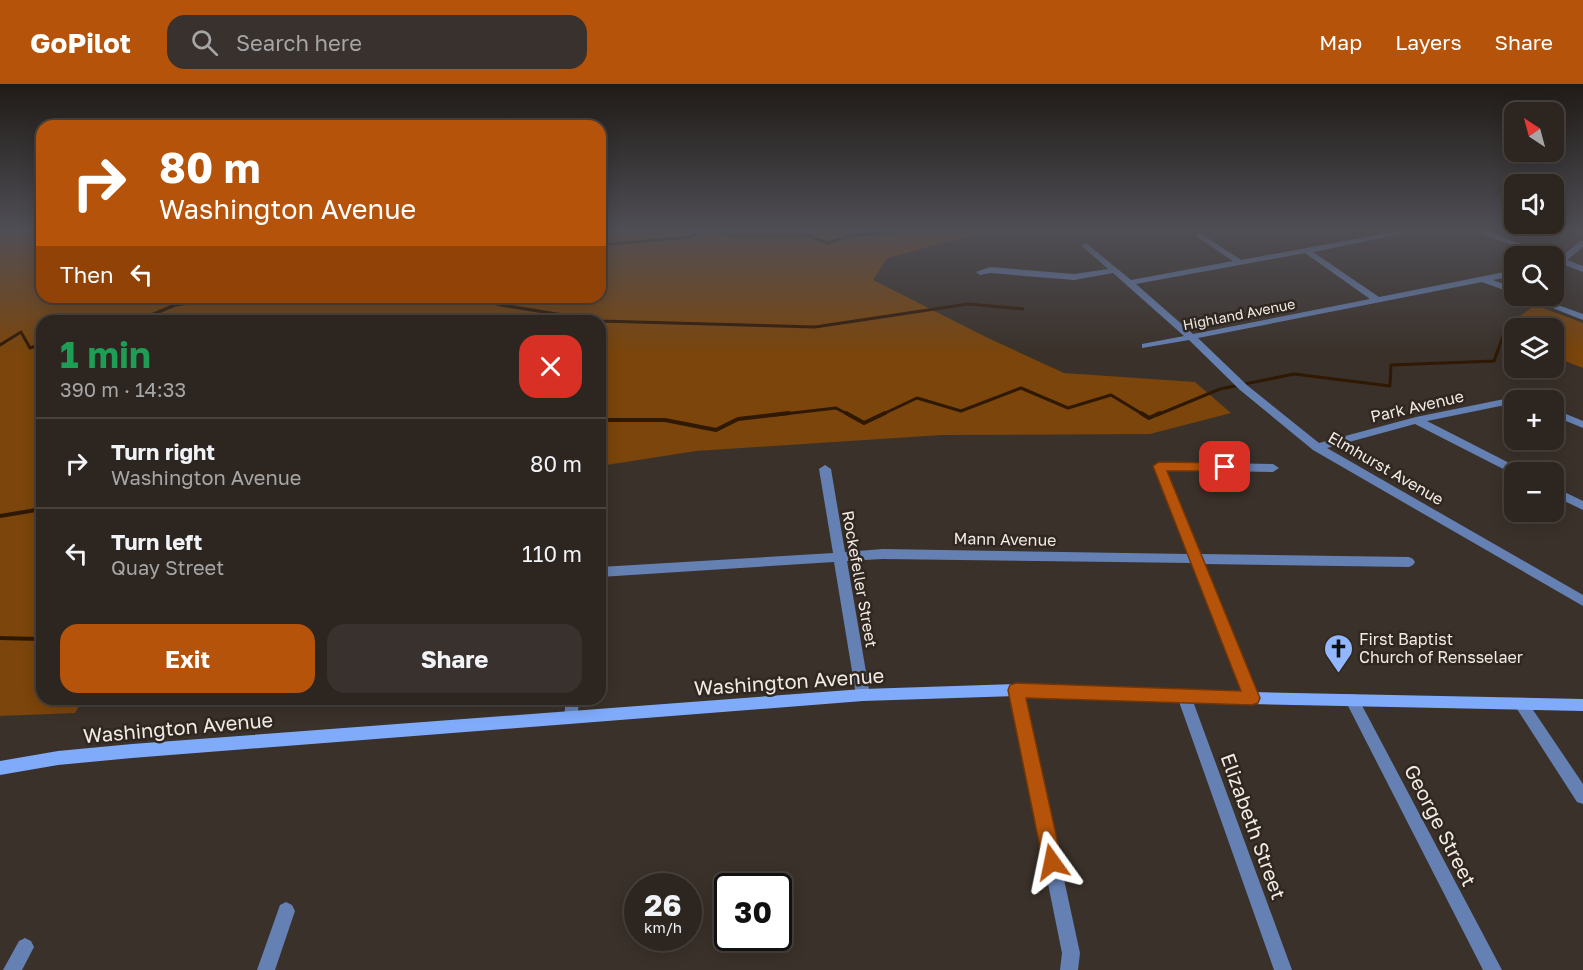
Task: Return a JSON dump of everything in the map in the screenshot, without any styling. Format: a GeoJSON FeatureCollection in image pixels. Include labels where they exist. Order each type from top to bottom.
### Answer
{"type":"FeatureCollection","features":[{"type":"Feature","properties":{"kind":"street"},"geometry":{"type":"LineString","coordinates":[[1006,271],[1074,277],[1107,271]]}},
{"type":"Feature","properties":{"kind":"street","name":"Elmhurst Avenue"},"geometry":{"type":"LineString","coordinates":[[1116,271],[1191,337],[1244,388],[1317,447],[1583,601]]}},
{"type":"Feature","properties":{"kind":"street"},"geometry":{"type":"LineString","coordinates":[[1129,283],[1190,271]]}},
{"type":"Feature","properties":{"kind":"street"},"geometry":{"type":"LineString","coordinates":[[1336,271],[1379,302]]}},
{"type":"Feature","properties":{"kind":"street","name":"Highland Avenue"},"geometry":{"type":"LineString","coordinates":[[1145,346],[1379,302],[1504,276]]}},
{"type":"Feature","properties":{"kind":"street"},"geometry":{"type":"LineString","coordinates":[[1485,280],[1504,287]]}},
{"type":"Feature","properties":{"kind":"street"},"geometry":{"type":"LineString","coordinates":[[1553,306],[1583,317]]}},
{"type":"Feature","properties":{"kind":"street","name":"Park Avenue"},"geometry":{"type":"LineString","coordinates":[[1317,447],[1416,420],[1504,403]]}},
{"type":"Feature","properties":{"kind":"street"},"geometry":{"type":"LineString","coordinates":[[1564,416],[1583,425]]}},
{"type":"Feature","properties":{"kind":"street"},"geometry":{"type":"LineString","coordinates":[[1416,420],[1504,465]]}},
{"type":"Feature","properties":{"kind":"street"},"geometry":{"type":"LineString","coordinates":[[1252,698],[1159,466],[1273,468]]}},
{"type":"Feature","properties":{"kind":"street","name":"Rockefeller Street"},"geometry":{"type":"LineString","coordinates":[[825,469],[863,695]]}},
{"type":"Feature","properties":{"kind":"street"},"geometry":{"type":"LineString","coordinates":[[1564,496],[1583,506]]}},
{"type":"Feature","properties":{"kind":"street","name":"Mann Avenue"},"geometry":{"type":"LineString","coordinates":[[606,572],[883,554],[1409,562]]}},
{"type":"Feature","properties":{"kind":"street"},"geometry":{"type":"LineString","coordinates":[[1016,690],[1071,954],[1070,970]]}},
{"type":"Feature","properties":{"kind":"street","name":"Washington Avenue"},"geometry":{"type":"LineString","coordinates":[[0,768],[58,758],[132,751],[863,695],[1016,690],[1583,705]]}},
{"type":"Feature","properties":{"kind":"street","name":"Elizabeth Street"},"geometry":{"type":"LineString","coordinates":[[1184,696],[1283,970]]}},
{"type":"Feature","properties":{"kind":"street","name":"George Street"},"geometry":{"type":"LineString","coordinates":[[1352,700],[1493,970]]}},
{"type":"Feature","properties":{"kind":"street"},"geometry":{"type":"LineString","coordinates":[[571,717],[572,705]]}},
{"type":"Feature","properties":{"kind":"street"},"geometry":{"type":"LineString","coordinates":[[1522,705],[1583,797]]}},
{"type":"Feature","properties":{"kind":"street"},"geometry":{"type":"LineString","coordinates":[[266,970],[286,911]]}},
{"type":"Feature","properties":{"kind":"street"},"geometry":{"type":"LineString","coordinates":[[12,970],[25,947]]}},
{"type":"Feature","properties":{"kind":"shaded area"},"geometry":{"type":"Polygon","coordinates":[[[0,271],[36,271],[36,303],[606,303],[606,271],[879,271],[873,280],[988,338],[1064,373],[1195,382],[1231,413],[1150,434],[942,435],[696,451],[606,465],[606,315],[36,315],[36,705],[80,705],[75,713],[0,716],[0,271]]]}},
{"type":"Feature","properties":{"kind":"shaded area"},"geometry":{"type":"Polygon","coordinates":[[[1534,306],[1538,306],[1583,323],[1583,368],[1564,361],[1564,318],[1517,318],[1534,306]]]}},
{"type":"Feature","properties":{"kind":"waterway"},"geometry":{"type":"LineString","coordinates":[[151,315],[175,305],[189,303]]}},
{"type":"Feature","properties":{"kind":"waterway"},"geometry":{"type":"LineString","coordinates":[[494,303],[563,315]]}},
{"type":"Feature","properties":{"kind":"waterway"},"geometry":{"type":"LineString","coordinates":[[606,321],[815,327],[968,304],[1023,309]]}},
{"type":"Feature","properties":{"kind":"waterway"},"geometry":{"type":"LineString","coordinates":[[0,345],[21,332],[30,348],[36,346]]}},
{"type":"Feature","properties":{"kind":"waterway"},"geometry":{"type":"LineString","coordinates":[[1157,415],[1220,389],[1294,374],[1390,386],[1391,365],[1494,361],[1504,333]]}},
{"type":"Feature","properties":{"kind":"waterway"},"geometry":{"type":"LineString","coordinates":[[881,415],[917,398],[961,411],[1021,388],[1068,408],[1111,395],[1144,415]]}},
{"type":"Feature","properties":{"kind":"waterway"},"geometry":{"type":"LineString","coordinates":[[775,415],[836,408],[849,415]]}},
{"type":"Feature","properties":{"kind":"waterway"},"geometry":{"type":"LineString","coordinates":[[606,420],[665,420],[716,430],[738,419],[789,413]]}},
{"type":"Feature","properties":{"kind":"waterway"},"geometry":{"type":"LineString","coordinates":[[846,413],[864,423],[885,413]]}},
{"type":"Feature","properties":{"kind":"waterway"},"geometry":{"type":"LineString","coordinates":[[1141,413],[1149,418],[1160,413]]}},
{"type":"Feature","properties":{"kind":"waterway"},"geometry":{"type":"LineString","coordinates":[[0,516],[36,510]]}},
{"type":"Feature","properties":{"kind":"waterway"},"geometry":{"type":"LineString","coordinates":[[0,638],[36,639]]}},
{"type":"Feature","properties":{"kind":"place","name":"First Baptist Church of Rensselaer"},"geometry":{"type":"Point","coordinates":[1338,674]}},
{"type":"Feature","properties":{"kind":"route"},"geometry":{"type":"LineString","coordinates":[[1052,862],[1016,690],[1252,698],[1159,466],[1225,467]]}}]}
